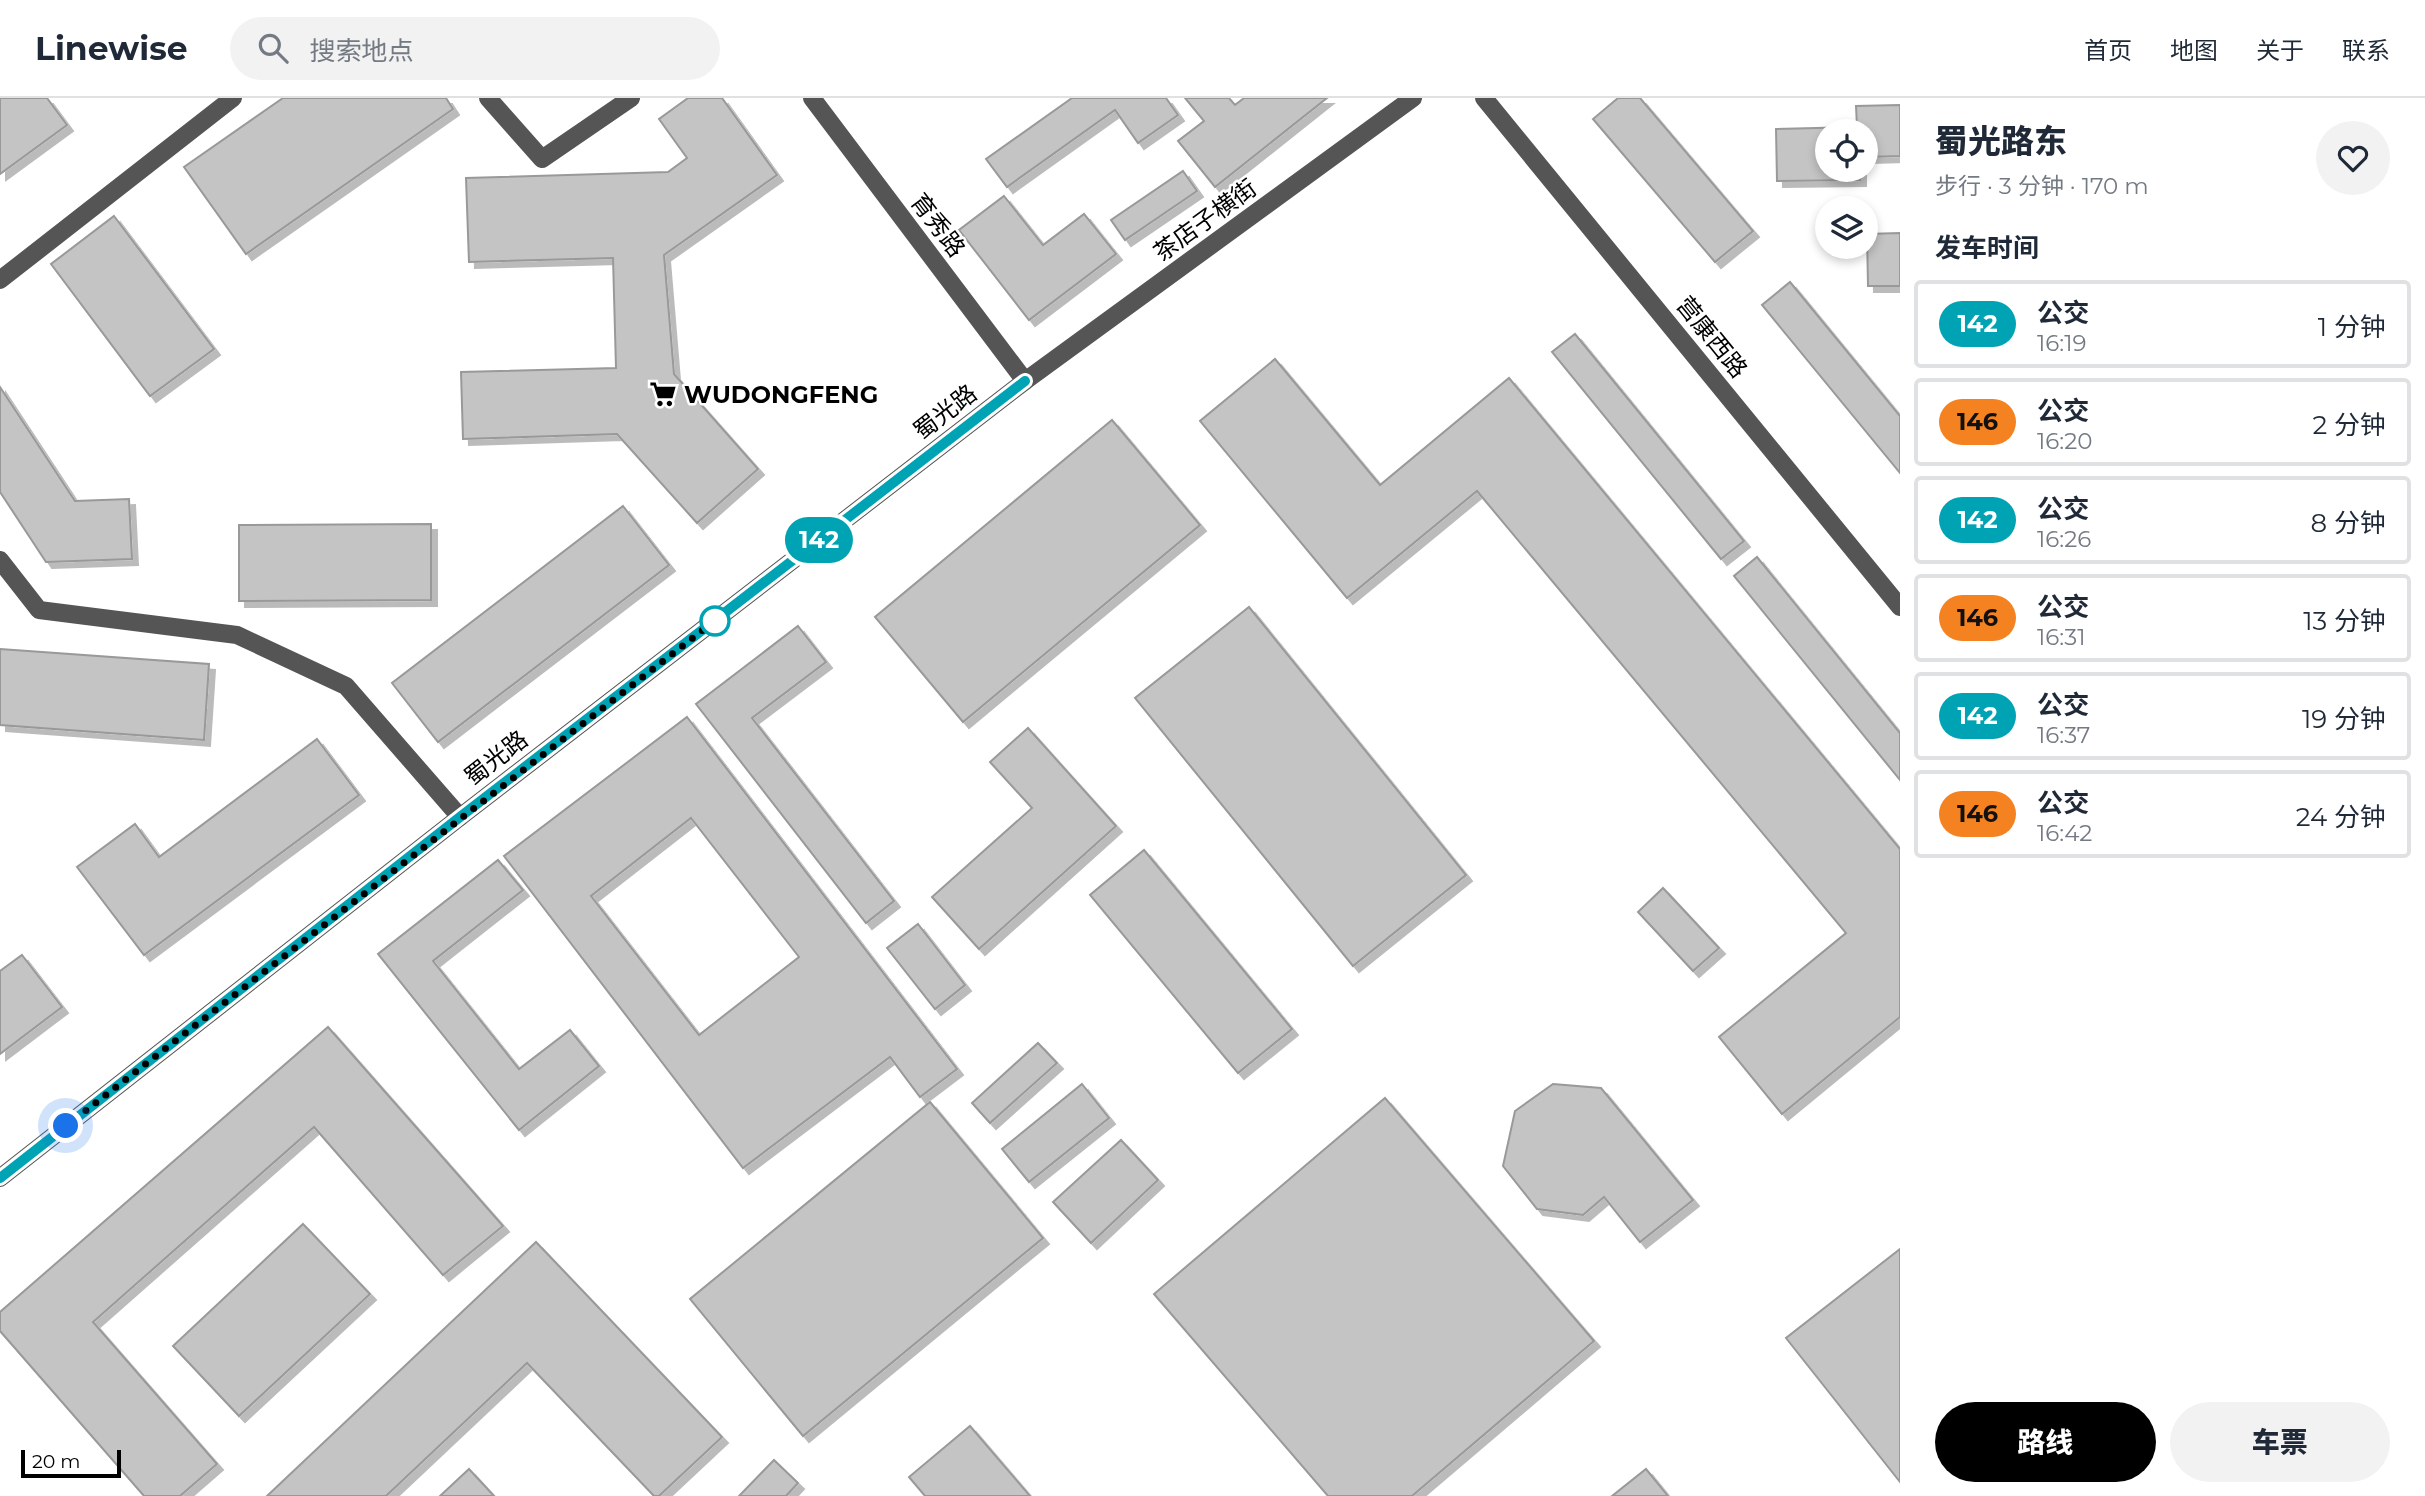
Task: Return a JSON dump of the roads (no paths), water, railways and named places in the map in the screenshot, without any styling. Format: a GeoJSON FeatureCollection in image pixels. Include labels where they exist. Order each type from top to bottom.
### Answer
{"type":"FeatureCollection","features":[{"type":"Feature","properties":{"kind":"street"},"geometry":{"type":"LineString","coordinates":[[0,280],[233,98]]}},
{"type":"Feature","properties":{"kind":"street"},"geometry":{"type":"LineString","coordinates":[[488,98],[542,159],[631,98]]}},
{"type":"Feature","properties":{"kind":"street","name":"育秀路"},"geometry":{"type":"LineString","coordinates":[[812,98],[1025,381]]}},
{"type":"Feature","properties":{"kind":"street","name":"茶店子横街"},"geometry":{"type":"LineString","coordinates":[[1025,381],[1413,98]]}},
{"type":"Feature","properties":{"kind":"street","name":"营康西路"},"geometry":{"type":"LineString","coordinates":[[1484,98],[1900,607]]}},
{"type":"Feature","properties":{"kind":"street","name":"蜀光路"},"geometry":{"type":"LineString","coordinates":[[0,1178],[460,817],[1025,381]]}},
{"type":"Feature","properties":{"kind":"street"},"geometry":{"type":"LineString","coordinates":[[0,560],[39,610],[237,635],[346,686],[460,817]]}},
{"type":"Feature","properties":{"kind":"place","name":"WUDONGFENG"},"geometry":{"type":"Point","coordinates":[663,394]}}]}
